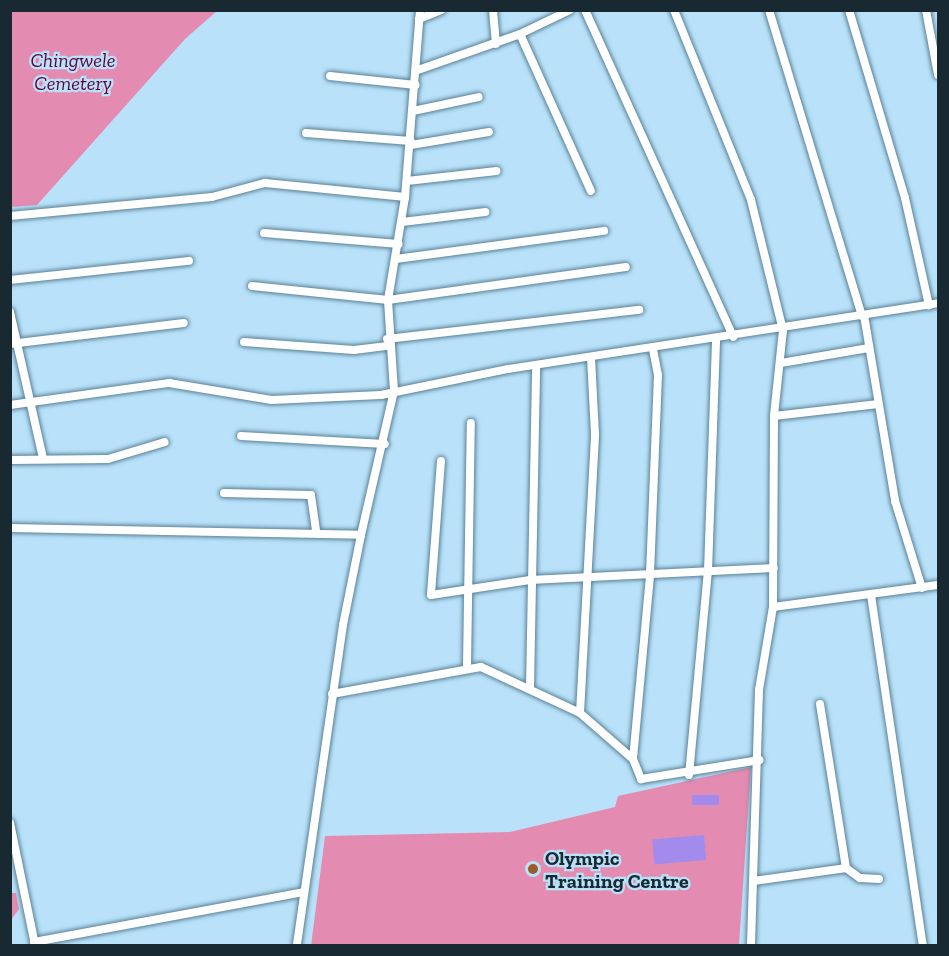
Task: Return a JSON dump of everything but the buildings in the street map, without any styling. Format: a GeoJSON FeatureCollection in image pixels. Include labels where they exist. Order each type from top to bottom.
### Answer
{"type":"FeatureCollection","features":[{"type":"Feature","properties":{"kind":"street"},"geometry":{"type":"LineString","coordinates":[[297,945],[332,694],[361,536],[385,444],[394,392],[387,342],[388,300],[399,244],[407,181],[418,70],[419,15],[441,10]]}},
{"type":"Feature","properties":{"kind":"street"},"geometry":{"type":"LineString","coordinates":[[493,10],[496,44]]}},
{"type":"Feature","properties":{"kind":"street"},"geometry":{"type":"LineString","coordinates":[[585,10],[734,337]]}},
{"type":"Feature","properties":{"kind":"street"},"geometry":{"type":"LineString","coordinates":[[674,10],[751,200],[783,330],[774,416],[773,607],[759,690],[759,760],[751,945]]}},
{"type":"Feature","properties":{"kind":"street"},"geometry":{"type":"LineString","coordinates":[[769,10],[863,316],[899,519],[922,588]]}},
{"type":"Feature","properties":{"kind":"street"},"geometry":{"type":"LineString","coordinates":[[849,10],[905,198],[929,305]]}},
{"type":"Feature","properties":{"kind":"street"},"geometry":{"type":"LineString","coordinates":[[926,10],[939,75]]}},
{"type":"Feature","properties":{"kind":"street"},"geometry":{"type":"LineString","coordinates":[[418,70],[496,44],[566,11]]}},
{"type":"Feature","properties":{"kind":"street"},"geometry":{"type":"LineString","coordinates":[[520,34],[591,191]]}},
{"type":"Feature","properties":{"kind":"street"},"geometry":{"type":"LineString","coordinates":[[330,76],[416,85]]}},
{"type":"Feature","properties":{"kind":"street"},"geometry":{"type":"LineString","coordinates":[[413,111],[479,97]]}},
{"type":"Feature","properties":{"kind":"street"},"geometry":{"type":"LineString","coordinates":[[306,133],[411,143],[489,132]]}},
{"type":"Feature","properties":{"kind":"street"},"geometry":{"type":"LineString","coordinates":[[407,181],[496,171]]}},
{"type":"Feature","properties":{"kind":"street"},"geometry":{"type":"LineString","coordinates":[[10,216],[212,197],[265,183],[405,197]]}},
{"type":"Feature","properties":{"kind":"street"},"geometry":{"type":"LineString","coordinates":[[402,222],[485,212]]}},
{"type":"Feature","properties":{"kind":"street"},"geometry":{"type":"LineString","coordinates":[[396,258],[604,231]]}},
{"type":"Feature","properties":{"kind":"street"},"geometry":{"type":"LineString","coordinates":[[264,233],[399,244]]}},
{"type":"Feature","properties":{"kind":"street"},"geometry":{"type":"LineString","coordinates":[[10,280],[189,261]]}},
{"type":"Feature","properties":{"kind":"street"},"geometry":{"type":"LineString","coordinates":[[252,286],[388,300],[626,267]]}},
{"type":"Feature","properties":{"kind":"street"},"geometry":{"type":"LineString","coordinates":[[10,405],[169,383],[272,400],[394,392],[591,357],[716,341],[939,303]]}},
{"type":"Feature","properties":{"kind":"street"},"geometry":{"type":"LineString","coordinates":[[244,342],[354,350],[387,342],[639,310]]}},
{"type":"Feature","properties":{"kind":"street"},"geometry":{"type":"LineString","coordinates":[[10,312],[14,344],[43,458]]}},
{"type":"Feature","properties":{"kind":"street"},"geometry":{"type":"LineString","coordinates":[[14,344],[184,323]]}},
{"type":"Feature","properties":{"kind":"street"},"geometry":{"type":"LineString","coordinates":[[689,776],[708,571],[716,341]]}},
{"type":"Feature","properties":{"kind":"street"},"geometry":{"type":"LineString","coordinates":[[781,363],[868,348]]}},
{"type":"Feature","properties":{"kind":"street"},"geometry":{"type":"LineString","coordinates":[[653,350],[658,375],[650,574],[633,759],[641,779],[689,776],[759,760]]}},
{"type":"Feature","properties":{"kind":"street"},"geometry":{"type":"LineString","coordinates":[[580,713],[595,434],[591,357]]}},
{"type":"Feature","properties":{"kind":"street"},"geometry":{"type":"LineString","coordinates":[[530,687],[530,580],[536,366]]}},
{"type":"Feature","properties":{"kind":"street"},"geometry":{"type":"LineString","coordinates":[[774,416],[878,404]]}},
{"type":"Feature","properties":{"kind":"street"},"geometry":{"type":"LineString","coordinates":[[467,666],[471,423]]}},
{"type":"Feature","properties":{"kind":"street"},"geometry":{"type":"LineString","coordinates":[[241,436],[385,444]]}},
{"type":"Feature","properties":{"kind":"street"},"geometry":{"type":"LineString","coordinates":[[10,460],[108,459],[165,442]]}},
{"type":"Feature","properties":{"kind":"street"},"geometry":{"type":"LineString","coordinates":[[441,461],[432,595],[530,580],[774,568]]}},
{"type":"Feature","properties":{"kind":"street"},"geometry":{"type":"LineString","coordinates":[[224,493],[311,495],[316,532]]}},
{"type":"Feature","properties":{"kind":"street"},"geometry":{"type":"LineString","coordinates":[[10,528],[316,532],[361,536]]}},
{"type":"Feature","properties":{"kind":"street"},"geometry":{"type":"LineString","coordinates":[[773,607],[939,585]]}},
{"type":"Feature","properties":{"kind":"street"},"geometry":{"type":"LineString","coordinates":[[871,595],[923,945]]}},
{"type":"Feature","properties":{"kind":"street"},"geometry":{"type":"LineString","coordinates":[[332,694],[467,666],[530,687],[580,713],[633,759]]}},
{"type":"Feature","properties":{"kind":"street"},"geometry":{"type":"LineString","coordinates":[[820,704],[846,868]]}},
{"type":"Feature","properties":{"kind":"street"},"geometry":{"type":"LineString","coordinates":[[10,823],[34,944],[303,892]]}},
{"type":"Feature","properties":{"kind":"street"},"geometry":{"type":"LineString","coordinates":[[754,881],[846,868],[860,878],[879,879]]}},
{"type":"Feature","properties":{"kind":"green space","name":"Chingwele Cemetery"},"geometry":{"type":"Polygon","coordinates":[[[11,10],[217,11],[185,39],[37,205],[11,207],[11,10]]]}},
{"type":"Feature","properties":{"kind":"green space","name":"Olympic Training Centre"},"geometry":{"type":"Polygon","coordinates":[[[751,767],[739,945],[311,946],[325,836],[510,832],[615,807],[618,796],[751,767]]]}},
{"type":"Feature","properties":{"kind":"green space"},"geometry":{"type":"Polygon","coordinates":[[[11,893],[16,893],[19,909],[11,920],[11,893]]]}},
{"type":"Feature","properties":{"kind":"shaded area"},"geometry":{"type":"Polygon","coordinates":[[[692,795],[719,795],[719,805],[692,805],[692,795]]]}},
{"type":"Feature","properties":{"kind":"shaded area"},"geometry":{"type":"Polygon","coordinates":[[[704,835],[706,860],[654,864],[652,840],[704,835]]]}},
{"type":"Feature","properties":{"kind":"place","name":"Olympic Training Centre"},"geometry":{"type":"Point","coordinates":[533,869]}}]}
